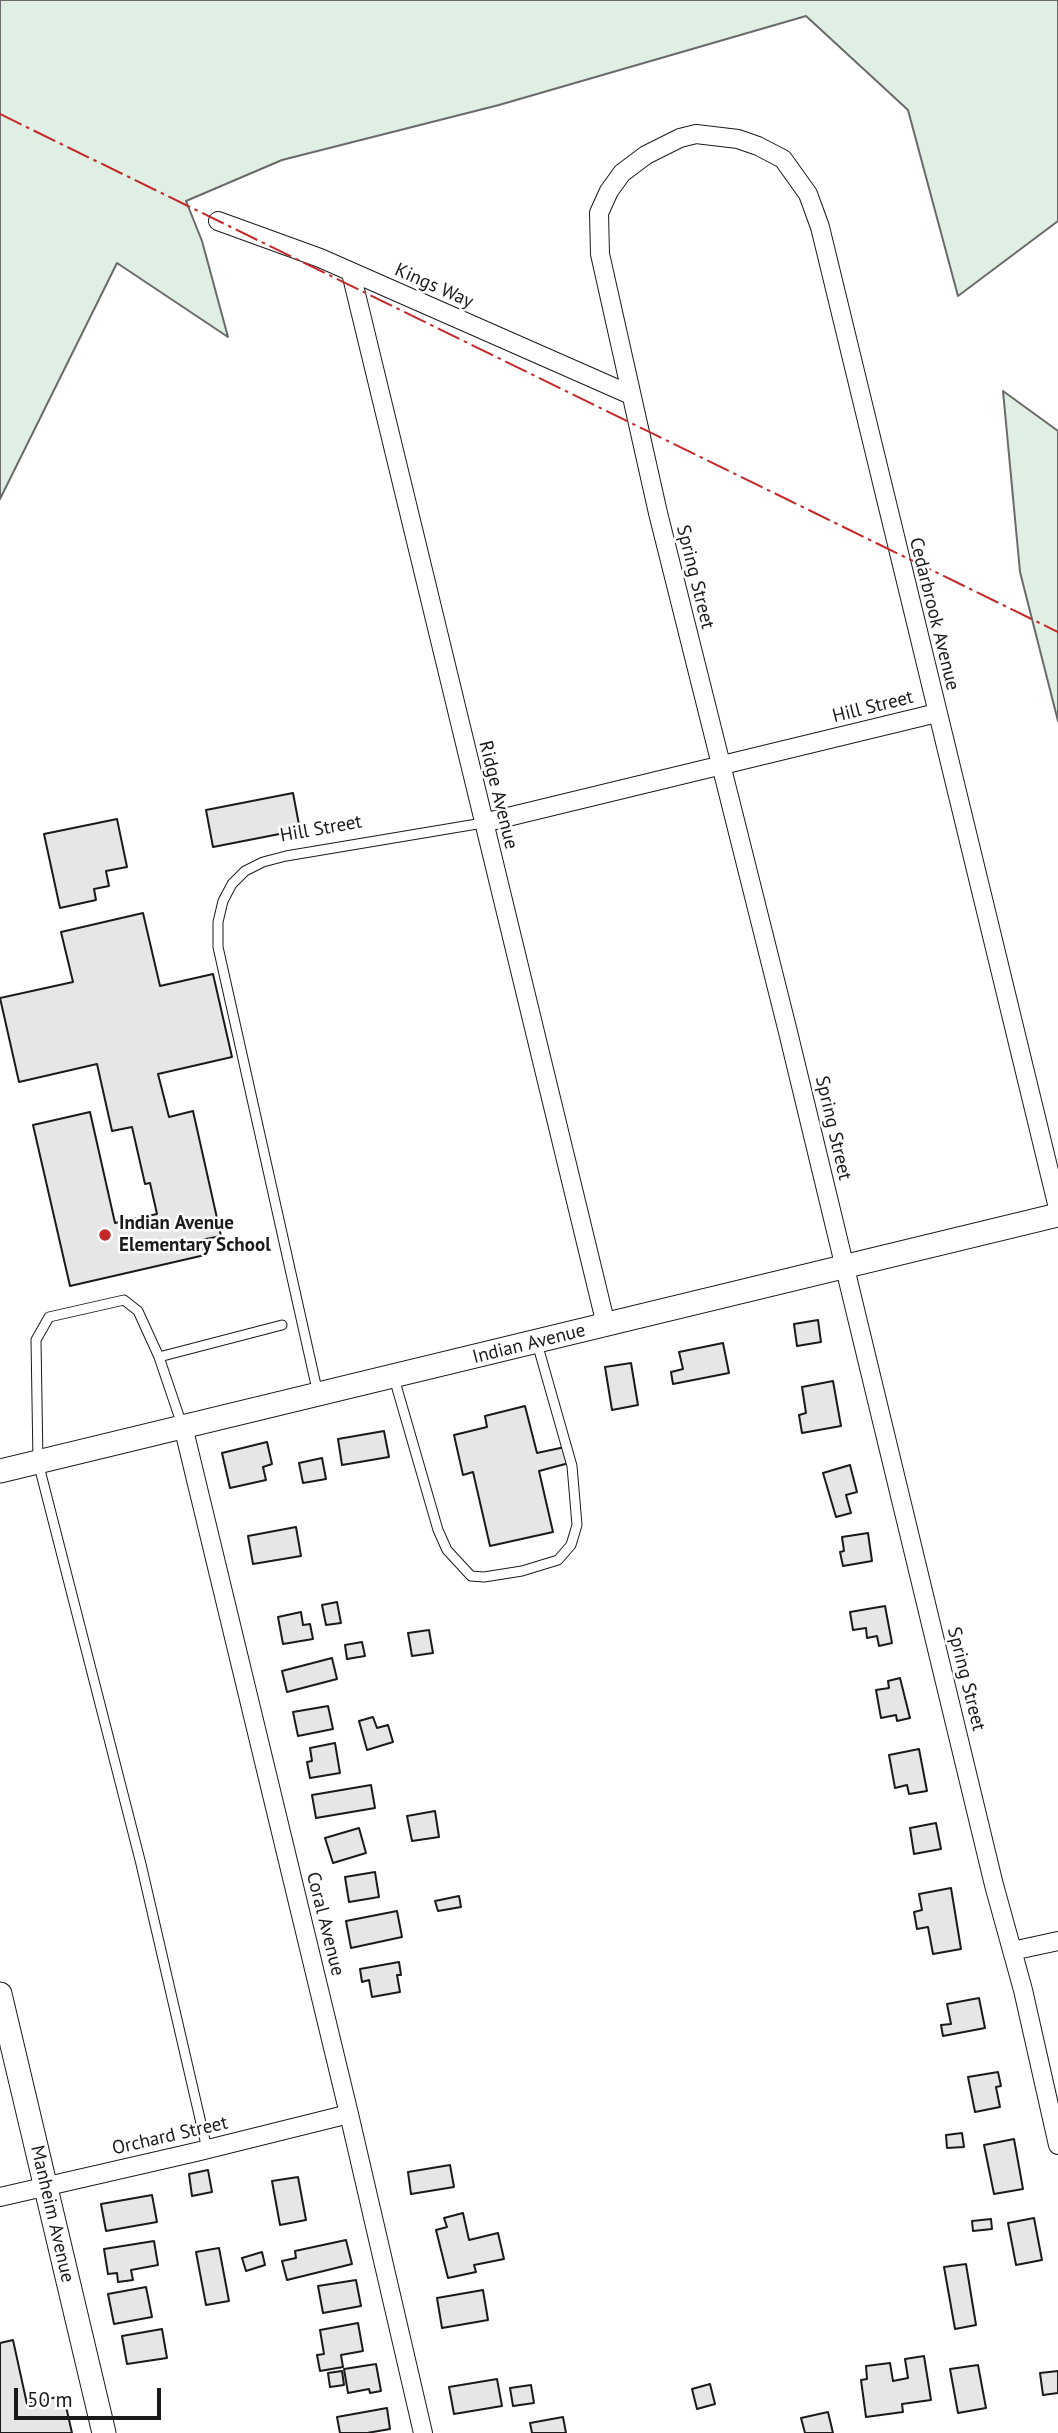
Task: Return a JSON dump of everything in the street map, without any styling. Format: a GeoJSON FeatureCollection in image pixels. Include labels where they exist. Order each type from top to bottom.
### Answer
{"type":"FeatureCollection","features":[{"type":"Feature","properties":{"kind":"street","name":"Cedarbrook Avenue"},"geometry":{"type":"LineString","coordinates":[[664,145],[696,134],[727,137],[758,146],[782,159],[808,194],[820,227],[1058,1208]]}},
{"type":"Feature","properties":{"kind":"street","name":"Spring Street"},"geometry":{"type":"LineString","coordinates":[[664,145],[622,173],[608,191],[599,213],[600,254],[631,395],[991,1871],[1013,1951],[1058,2145]]}},
{"type":"Feature","properties":{"kind":"street","name":"Kings Way"},"geometry":{"type":"LineString","coordinates":[[218,221],[320,258],[631,395]]}},
{"type":"Feature","properties":{"kind":"street","name":"Ridge Avenue"},"geometry":{"type":"LineString","coordinates":[[351,273],[606,1325]]}},
{"type":"Feature","properties":{"kind":"street","name":"Hill Street"},"geometry":{"type":"LineString","coordinates":[[483,823],[937,713]]}},
{"type":"Feature","properties":{"kind":"street","name":"Indian Avenue"},"geometry":{"type":"LineString","coordinates":[[0,1471],[394,1378],[1058,1215]]}},
{"type":"Feature","properties":{"kind":"street","name":"Coral Avenue"},"geometry":{"type":"LineString","coordinates":[[183,1426],[424,2433]]}},
{"type":"Feature","properties":{"kind":"street"},"geometry":{"type":"LineString","coordinates":[[1013,1951],[1058,1941]]}},
{"type":"Feature","properties":{"kind":"street","name":"Manheim Avenue"},"geometry":{"type":"LineString","coordinates":[[0,1994],[104,2433]]}},
{"type":"Feature","properties":{"kind":"street","name":"Orchard Street"},"geometry":{"type":"LineString","coordinates":[[0,2197],[349,2114]]}},
{"type":"Feature","properties":{"kind":"lane","name":"Hill Street"},"geometry":{"type":"LineString","coordinates":[[319,1395],[218,947],[218,922],[223,901],[232,884],[245,872],[263,862],[483,823]]}},
{"type":"Feature","properties":{"kind":"lane"},"geometry":{"type":"LineString","coordinates":[[183,1426],[159,1357],[138,1311],[124,1300],[49,1317],[36,1340],[38,1462],[141,1864],[207,2149]]}},
{"type":"Feature","properties":{"kind":"lane"},"geometry":{"type":"LineString","coordinates":[[159,1357],[282,1325]]}},
{"type":"Feature","properties":{"kind":"lane"},"geometry":{"type":"LineString","coordinates":[[394,1378],[438,1530],[447,1550],[471,1576],[484,1577],[522,1571],[558,1560],[571,1545],[577,1525],[572,1466],[537,1342]]}},
{"type":"Feature","properties":{"kind":"green space"},"geometry":{"type":"Polygon","coordinates":[[[0,0],[1058,0],[1058,221],[958,296],[908,110],[806,16],[499,105],[282,160],[186,201],[202,241],[228,337],[117,263],[0,499],[0,0]]]}},
{"type":"Feature","properties":{"kind":"green space"},"geometry":{"type":"Polygon","coordinates":[[[1003,391],[1058,431],[1058,721],[1020,572],[1003,391]]]}},
{"type":"Feature","properties":{"kind":"building"},"geometry":{"type":"Polygon","coordinates":[[[293,793],[300,830],[213,847],[206,810],[293,793]]]}},
{"type":"Feature","properties":{"kind":"building"},"geometry":{"type":"Polygon","coordinates":[[[117,819],[127,867],[106,871],[109,886],[94,889],[96,900],[60,908],[44,834],[117,819]]]}},
{"type":"Feature","properties":{"kind":"building"},"geometry":{"type":"Polygon","coordinates":[[[143,913],[160,986],[213,974],[232,1057],[158,1074],[169,1117],[193,1111],[221,1236],[201,1240],[205,1255],[70,1286],[33,1125],[90,1112],[115,1223],[157,1214],[150,1183],[145,1184],[132,1127],[112,1131],[97,1064],[19,1082],[0,998],[73,982],[61,932],[143,913]]]}},
{"type":"Feature","properties":{"kind":"building"},"geometry":{"type":"Polygon","coordinates":[[[818,1320],[821,1342],[797,1346],[794,1324],[818,1320]]]}},
{"type":"Feature","properties":{"kind":"building"},"geometry":{"type":"Polygon","coordinates":[[[723,1343],[729,1373],[673,1384],[671,1372],[683,1369],[679,1352],[723,1343]]]}},
{"type":"Feature","properties":{"kind":"building"},"geometry":{"type":"Polygon","coordinates":[[[631,1363],[638,1405],[612,1410],[605,1367],[631,1363]]]}},
{"type":"Feature","properties":{"kind":"building"},"geometry":{"type":"Polygon","coordinates":[[[833,1381],[841,1426],[802,1433],[799,1415],[806,1413],[802,1387],[833,1381]]]}},
{"type":"Feature","properties":{"kind":"building"},"geometry":{"type":"Polygon","coordinates":[[[525,1406],[537,1453],[565,1447],[569,1463],[539,1471],[553,1532],[490,1546],[473,1472],[463,1475],[454,1435],[487,1427],[485,1416],[525,1406]]]}},
{"type":"Feature","properties":{"kind":"building"},"geometry":{"type":"Polygon","coordinates":[[[384,1431],[389,1457],[342,1465],[338,1439],[384,1431]]]}},
{"type":"Feature","properties":{"kind":"building"},"geometry":{"type":"Polygon","coordinates":[[[267,1442],[272,1464],[263,1467],[266,1480],[230,1488],[222,1453],[267,1442]]]}},
{"type":"Feature","properties":{"kind":"building"},"geometry":{"type":"Polygon","coordinates":[[[322,1458],[326,1479],[303,1483],[299,1463],[322,1458]]]}},
{"type":"Feature","properties":{"kind":"building"},"geometry":{"type":"Polygon","coordinates":[[[850,1465],[857,1492],[846,1495],[851,1513],[836,1517],[823,1473],[850,1465]]]}},
{"type":"Feature","properties":{"kind":"building"},"geometry":{"type":"Polygon","coordinates":[[[296,1527],[301,1556],[253,1564],[248,1536],[296,1527]]]}},
{"type":"Feature","properties":{"kind":"building"},"geometry":{"type":"Polygon","coordinates":[[[868,1533],[872,1561],[843,1566],[840,1552],[844,1551],[842,1537],[868,1533]]]}},
{"type":"Feature","properties":{"kind":"building"},"geometry":{"type":"Polygon","coordinates":[[[337,1602],[341,1623],[326,1625],[322,1605],[337,1602]]]}},
{"type":"Feature","properties":{"kind":"building"},"geometry":{"type":"Polygon","coordinates":[[[885,1606],[892,1643],[879,1646],[877,1636],[867,1638],[866,1628],[853,1630],[850,1612],[885,1606]]]}},
{"type":"Feature","properties":{"kind":"building"},"geometry":{"type":"Polygon","coordinates":[[[301,1612],[303,1625],[310,1624],[313,1639],[283,1644],[278,1617],[301,1612]]]}},
{"type":"Feature","properties":{"kind":"building"},"geometry":{"type":"Polygon","coordinates":[[[429,1630],[433,1653],[412,1656],[408,1633],[429,1630]]]}},
{"type":"Feature","properties":{"kind":"building"},"geometry":{"type":"Polygon","coordinates":[[[362,1642],[365,1656],[347,1659],[345,1645],[362,1642]]]}},
{"type":"Feature","properties":{"kind":"building"},"geometry":{"type":"Polygon","coordinates":[[[332,1658],[337,1679],[287,1692],[282,1671],[332,1658]]]}},
{"type":"Feature","properties":{"kind":"building"},"geometry":{"type":"Polygon","coordinates":[[[900,1678],[910,1718],[897,1721],[896,1715],[881,1718],[876,1690],[889,1688],[888,1681],[900,1678]]]}},
{"type":"Feature","properties":{"kind":"building"},"geometry":{"type":"Polygon","coordinates":[[[328,1706],[333,1729],[298,1736],[293,1712],[328,1706]]]}},
{"type":"Feature","properties":{"kind":"building"},"geometry":{"type":"Polygon","coordinates":[[[373,1717],[377,1728],[388,1725],[393,1742],[367,1750],[359,1721],[373,1717]]]}},
{"type":"Feature","properties":{"kind":"building"},"geometry":{"type":"Polygon","coordinates":[[[335,1743],[340,1773],[310,1778],[307,1762],[312,1761],[310,1748],[335,1743]]]}},
{"type":"Feature","properties":{"kind":"building"},"geometry":{"type":"Polygon","coordinates":[[[919,1749],[927,1791],[909,1794],[907,1785],[895,1788],[889,1755],[919,1749]]]}},
{"type":"Feature","properties":{"kind":"building"},"geometry":{"type":"Polygon","coordinates":[[[371,1785],[375,1808],[316,1818],[312,1795],[371,1785]]]}},
{"type":"Feature","properties":{"kind":"building"},"geometry":{"type":"Polygon","coordinates":[[[435,1811],[439,1837],[412,1841],[407,1816],[435,1811]]]}},
{"type":"Feature","properties":{"kind":"building"},"geometry":{"type":"Polygon","coordinates":[[[936,1823],[941,1849],[914,1854],[910,1828],[936,1823]]]}},
{"type":"Feature","properties":{"kind":"building"},"geometry":{"type":"Polygon","coordinates":[[[359,1828],[366,1853],[333,1863],[325,1838],[359,1828]]]}},
{"type":"Feature","properties":{"kind":"building"},"geometry":{"type":"Polygon","coordinates":[[[375,1872],[379,1897],[349,1902],[345,1877],[375,1872]]]}},
{"type":"Feature","properties":{"kind":"building"},"geometry":{"type":"Polygon","coordinates":[[[951,1888],[961,1949],[933,1954],[928,1927],[917,1929],[914,1912],[922,1910],[919,1894],[951,1888]]]}},
{"type":"Feature","properties":{"kind":"building"},"geometry":{"type":"Polygon","coordinates":[[[459,1896],[461,1907],[438,1911],[435,1901],[459,1896]]]}},
{"type":"Feature","properties":{"kind":"building"},"geometry":{"type":"Polygon","coordinates":[[[397,1911],[402,1937],[351,1948],[346,1921],[397,1911]]]}},
{"type":"Feature","properties":{"kind":"building"},"geometry":{"type":"Polygon","coordinates":[[[399,1962],[401,1975],[397,1975],[400,1992],[372,1997],[369,1980],[362,1982],[360,1969],[399,1962]]]}},
{"type":"Feature","properties":{"kind":"building"},"geometry":{"type":"Polygon","coordinates":[[[979,1998],[985,2028],[943,2036],[941,2025],[951,2024],[947,2004],[979,1998]]]}},
{"type":"Feature","properties":{"kind":"building"},"geometry":{"type":"Polygon","coordinates":[[[998,2072],[1001,2086],[996,2087],[1000,2107],[975,2112],[968,2077],[998,2072]]]}},
{"type":"Feature","properties":{"kind":"building"},"geometry":{"type":"Polygon","coordinates":[[[962,2133],[964,2147],[947,2148],[946,2135],[962,2133]]]}},
{"type":"Feature","properties":{"kind":"building"},"geometry":{"type":"Polygon","coordinates":[[[1014,2139],[1023,2189],[994,2194],[984,2145],[1014,2139]]]}},
{"type":"Feature","properties":{"kind":"building"},"geometry":{"type":"Polygon","coordinates":[[[450,2165],[454,2187],[411,2194],[408,2172],[450,2165]]]}},
{"type":"Feature","properties":{"kind":"building"},"geometry":{"type":"Polygon","coordinates":[[[208,2170],[212,2192],[192,2196],[189,2174],[208,2170]]]}},
{"type":"Feature","properties":{"kind":"building"},"geometry":{"type":"Polygon","coordinates":[[[298,2177],[306,2220],[280,2225],[272,2181],[298,2177]]]}},
{"type":"Feature","properties":{"kind":"building"},"geometry":{"type":"Polygon","coordinates":[[[152,2195],[157,2222],[106,2231],[101,2204],[152,2195]]]}},
{"type":"Feature","properties":{"kind":"building"},"geometry":{"type":"Polygon","coordinates":[[[463,2213],[469,2240],[498,2233],[504,2259],[474,2265],[476,2272],[448,2278],[436,2230],[447,2227],[444,2218],[463,2213]]]}},
{"type":"Feature","properties":{"kind":"building"},"geometry":{"type":"Polygon","coordinates":[[[1034,2218],[1042,2260],[1016,2265],[1008,2223],[1034,2218]]]}},
{"type":"Feature","properties":{"kind":"building"},"geometry":{"type":"Polygon","coordinates":[[[991,2219],[992,2229],[973,2231],[972,2221],[991,2219]]]}},
{"type":"Feature","properties":{"kind":"building"},"geometry":{"type":"Polygon","coordinates":[[[346,2240],[352,2264],[287,2280],[282,2261],[296,2258],[295,2251],[346,2240]]]}},
{"type":"Feature","properties":{"kind":"building"},"geometry":{"type":"Polygon","coordinates":[[[154,2241],[158,2265],[131,2270],[133,2280],[118,2282],[117,2273],[108,2274],[104,2249],[154,2241]]]}},
{"type":"Feature","properties":{"kind":"building"},"geometry":{"type":"Polygon","coordinates":[[[219,2248],[229,2301],[206,2305],[196,2252],[219,2248]]]}},
{"type":"Feature","properties":{"kind":"building"},"geometry":{"type":"Polygon","coordinates":[[[262,2252],[265,2265],[246,2271],[242,2258],[262,2252]]]}},
{"type":"Feature","properties":{"kind":"building"},"geometry":{"type":"Polygon","coordinates":[[[966,2264],[976,2325],[955,2329],[944,2267],[966,2264]]]}},
{"type":"Feature","properties":{"kind":"building"},"geometry":{"type":"Polygon","coordinates":[[[356,2280],[361,2306],[323,2313],[318,2286],[356,2280]]]}},
{"type":"Feature","properties":{"kind":"building"},"geometry":{"type":"Polygon","coordinates":[[[146,2287],[152,2317],[114,2324],[108,2294],[146,2287]]]}},
{"type":"Feature","properties":{"kind":"building"},"geometry":{"type":"Polygon","coordinates":[[[483,2290],[488,2320],[442,2328],[437,2298],[483,2290]]]}},
{"type":"Feature","properties":{"kind":"building"},"geometry":{"type":"Polygon","coordinates":[[[358,2323],[363,2351],[341,2355],[343,2367],[320,2371],[317,2355],[324,2354],[320,2330],[358,2323]]]}},
{"type":"Feature","properties":{"kind":"building"},"geometry":{"type":"Polygon","coordinates":[[[162,2329],[167,2358],[127,2364],[122,2336],[162,2329]]]}},
{"type":"Feature","properties":{"kind":"building"},"geometry":{"type":"Polygon","coordinates":[[[13,2340],[27,2404],[57,2397],[58,2403],[65,2402],[72,2433],[0,2433],[0,2343],[13,2340]]]}},
{"type":"Feature","properties":{"kind":"building"},"geometry":{"type":"Polygon","coordinates":[[[924,2356],[931,2400],[902,2404],[903,2412],[866,2417],[861,2380],[867,2379],[866,2366],[890,2363],[893,2381],[908,2378],[905,2359],[924,2356]]]}},
{"type":"Feature","properties":{"kind":"building"},"geometry":{"type":"Polygon","coordinates":[[[376,2364],[381,2391],[370,2393],[369,2389],[348,2393],[344,2369],[376,2364]]]}},
{"type":"Feature","properties":{"kind":"building"},"geometry":{"type":"Polygon","coordinates":[[[978,2365],[986,2408],[958,2413],[950,2369],[978,2365]]]}},
{"type":"Feature","properties":{"kind":"building"},"geometry":{"type":"Polygon","coordinates":[[[342,2371],[344,2385],[330,2387],[328,2373],[342,2371]]]}},
{"type":"Feature","properties":{"kind":"building"},"geometry":{"type":"Polygon","coordinates":[[[1058,2371],[1058,2393],[1043,2395],[1040,2373],[1058,2371]]]}},
{"type":"Feature","properties":{"kind":"building"},"geometry":{"type":"Polygon","coordinates":[[[497,2379],[502,2406],[454,2414],[449,2387],[497,2379]]]}},
{"type":"Feature","properties":{"kind":"building"},"geometry":{"type":"Polygon","coordinates":[[[710,2384],[715,2404],[697,2409],[692,2389],[710,2384]]]}},
{"type":"Feature","properties":{"kind":"building"},"geometry":{"type":"Polygon","coordinates":[[[531,2385],[534,2403],[513,2406],[510,2388],[531,2385]]]}},
{"type":"Feature","properties":{"kind":"building"},"geometry":{"type":"Polygon","coordinates":[[[387,2408],[390,2429],[367,2433],[340,2433],[337,2417],[387,2408]]]}},
{"type":"Feature","properties":{"kind":"building"},"geometry":{"type":"Polygon","coordinates":[[[828,2412],[833,2433],[805,2433],[801,2418],[828,2412]]]}},
{"type":"Feature","properties":{"kind":"building"},"geometry":{"type":"Polygon","coordinates":[[[563,2417],[566,2433],[532,2433],[530,2423],[563,2417]]]}},
{"type":"Feature","properties":{"kind":"power"},"geometry":{"type":"LineString","coordinates":[[0,114],[1058,632]]}},
{"type":"Feature","properties":{"kind":"place","name":"Indian Avenue Elementary School"},"geometry":{"type":"Point","coordinates":[105,1235]}}]}
